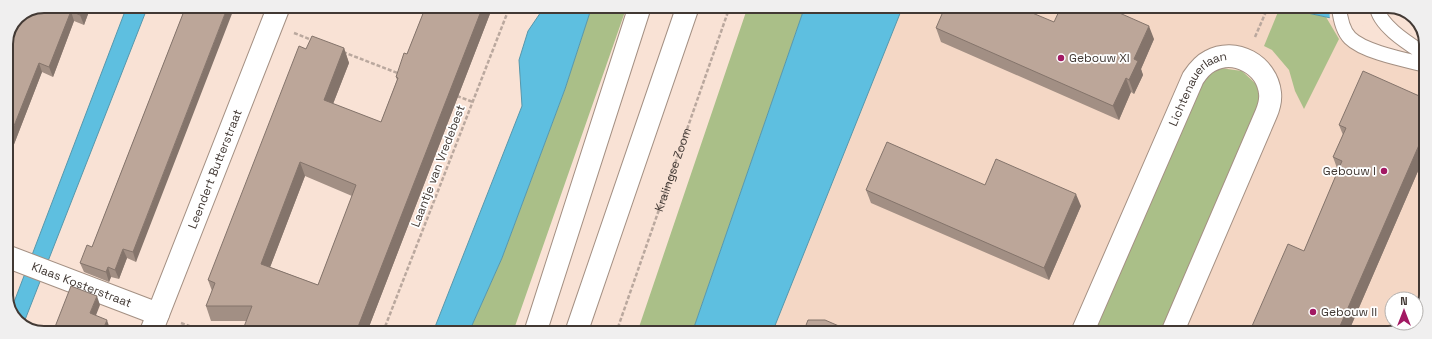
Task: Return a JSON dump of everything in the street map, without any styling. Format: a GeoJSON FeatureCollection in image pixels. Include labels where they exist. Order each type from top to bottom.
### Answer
{"type":"FeatureCollection","features":[{"type":"Feature","properties":{"kind":"street"},"geometry":{"type":"LineString","coordinates":[[537,326],[638,13]]}},
{"type":"Feature","properties":{"kind":"street"},"geometry":{"type":"LineString","coordinates":[[578,326],[686,13]]}},
{"type":"Feature","properties":{"kind":"street","name":"Leendert Butterstraat"},"geometry":{"type":"LineString","coordinates":[[155,323],[275,15]]}},
{"type":"Feature","properties":{"kind":"street","name":"Lichtenauerlaan"},"geometry":{"type":"LineString","coordinates":[[1085,326],[1192,78],[1200,68],[1210,61],[1222,57],[1234,57],[1246,60],[1255,65],[1263,73],[1268,83],[1270,104],[1175,326]]}},
{"type":"Feature","properties":{"kind":"street","name":"Klaas Kosterstraat"},"geometry":{"type":"LineString","coordinates":[[15,259],[48,272],[155,323]]}},
{"type":"Feature","properties":{"kind":"lane"},"geometry":{"type":"LineString","coordinates":[[1339,13],[1340,20],[1350,38],[1370,50],[1419,63]]}},
{"type":"Feature","properties":{"kind":"lane"},"geometry":{"type":"LineString","coordinates":[[1379,13],[1397,36],[1419,50]]}},
{"type":"Feature","properties":{"kind":"path","name":"Laantje van Vredebest"},"geometry":{"type":"LineString","coordinates":[[385,326],[507,13]]}},
{"type":"Feature","properties":{"kind":"path","name":"Kralingse Zoom"},"geometry":{"type":"LineString","coordinates":[[618,326],[728,13]]}},
{"type":"Feature","properties":{"kind":"path"},"geometry":{"type":"LineString","coordinates":[[1260,27],[1266,13]]}},
{"type":"Feature","properties":{"kind":"path"},"geometry":{"type":"LineString","coordinates":[[275,15],[314,41]]}},
{"type":"Feature","properties":{"kind":"path"},"geometry":{"type":"LineString","coordinates":[[342,52],[402,75]]}},
{"type":"Feature","properties":{"kind":"path"},"geometry":{"type":"LineString","coordinates":[[452,94],[473,102]]}},
{"type":"Feature","properties":{"kind":"shaded area"},"geometry":{"type":"Polygon","coordinates":[[[879,13],[1335,13],[1360,46],[1419,71],[1419,291],[1384,291],[1384,326],[753,326],[879,13]]]}},
{"type":"Feature","properties":{"kind":"green space"},"geometry":{"type":"Polygon","coordinates":[[[590,13],[625,13],[515,326],[472,326],[502,258],[565,89],[590,13]]]}},
{"type":"Feature","properties":{"kind":"green space"},"geometry":{"type":"Polygon","coordinates":[[[746,13],[803,13],[694,326],[639,326],[746,13]]]}},
{"type":"Feature","properties":{"kind":"green space"},"geometry":{"type":"Polygon","coordinates":[[[1278,13],[1308,13],[1326,17],[1339,39],[1304,109],[1295,91],[1289,70],[1272,50],[1264,46],[1278,13]]]}},
{"type":"Feature","properties":{"kind":"green space"},"geometry":{"type":"Polygon","coordinates":[[[1220,68],[1242,71],[1257,85],[1261,107],[1166,326],[1093,326],[1200,79],[1220,68]]]}},
{"type":"Feature","properties":{"kind":"water"},"geometry":{"type":"Polygon","coordinates":[[[124,13],[145,13],[25,320],[15,307],[14,302],[124,13]]]}},
{"type":"Feature","properties":{"kind":"water"},"geometry":{"type":"Polygon","coordinates":[[[540,13],[590,13],[565,89],[502,258],[472,326],[435,326],[522,106],[519,60],[528,31],[540,13]]]}},
{"type":"Feature","properties":{"kind":"water"},"geometry":{"type":"Polygon","coordinates":[[[803,13],[900,13],[775,326],[694,326],[803,13]]]}},
{"type":"Feature","properties":{"kind":"water"},"geometry":{"type":"Polygon","coordinates":[[[1308,13],[1394,14],[1403,17],[1408,21],[1417,34],[1308,13]]]}},
{"type":"Feature","properties":{"kind":"pier"},"geometry":{"type":"Polygon","coordinates":[[[1329,13],[1394,14],[1403,17],[1408,21],[1415,29],[1417,35],[1330,20],[1329,13]]]}},
{"type":"Feature","properties":{"kind":"building"},"geometry":{"type":"Polygon","coordinates":[[[44,13],[70,13],[49,67],[39,63],[13,128],[13,44],[15,32],[22,22],[32,15],[44,13]]]}},
{"type":"Feature","properties":{"kind":"building"},"geometry":{"type":"Polygon","coordinates":[[[183,13],[225,13],[133,252],[123,249],[115,270],[108,267],[106,272],[80,263],[87,245],[92,247],[183,13]]]}},
{"type":"Feature","properties":{"kind":"building"},"geometry":{"type":"Polygon","coordinates":[[[423,13],[480,13],[358,326],[244,326],[252,306],[206,306],[215,283],[208,280],[299,46],[306,49],[312,36],[344,48],[324,100],[381,122],[398,78],[396,77],[404,53],[407,54],[423,13]],[[300,162],[261,264],[318,285],[356,185],[300,162]]]}},
{"type":"Feature","properties":{"kind":"building","name":"Gebouw XI"},"geometry":{"type":"Polygon","coordinates":[[[942,13],[1032,13],[1054,22],[1058,13],[1120,13],[1149,26],[1134,59],[1138,61],[1129,80],[1126,78],[1113,106],[936,28],[942,13]]]}},
{"type":"Feature","properties":{"kind":"building"},"geometry":{"type":"Polygon","coordinates":[[[1363,71],[1419,96],[1419,145],[1340,326],[1252,326],[1288,244],[1304,251],[1342,161],[1333,157],[1346,128],[1339,125],[1363,71]]]}},
{"type":"Feature","properties":{"kind":"building"},"geometry":{"type":"Polygon","coordinates":[[[887,142],[985,185],[996,159],[1076,194],[1044,268],[866,190],[887,142]]]}},
{"type":"Feature","properties":{"kind":"building"},"geometry":{"type":"Polygon","coordinates":[[[71,286],[97,296],[90,313],[107,320],[104,326],[55,326],[71,286]]]}},
{"type":"Feature","properties":{"kind":"building"},"geometry":{"type":"Polygon","coordinates":[[[808,320],[825,320],[839,326],[806,326],[808,320]]]}},
{"type":"Feature","properties":{"kind":"place","name":"Gebouw XI"},"geometry":{"type":"Point","coordinates":[1061,58]}},
{"type":"Feature","properties":{"kind":"place","name":"Gebouw I"},"geometry":{"type":"Point","coordinates":[1384,171]}},
{"type":"Feature","properties":{"kind":"place","name":"Gebouw II"},"geometry":{"type":"Point","coordinates":[1313,312]}}]}
